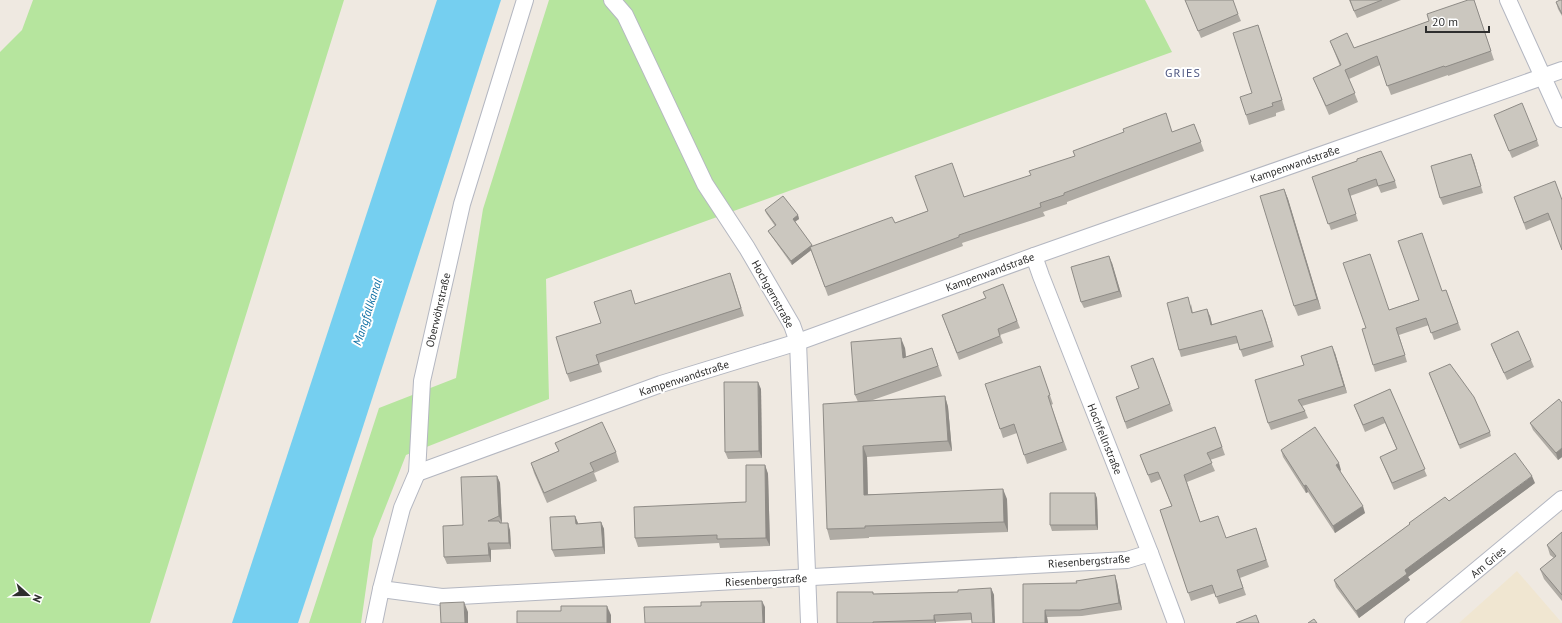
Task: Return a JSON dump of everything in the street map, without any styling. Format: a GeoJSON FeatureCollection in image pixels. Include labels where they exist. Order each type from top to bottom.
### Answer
{"type":"FeatureCollection","features":[{"type":"Feature","properties":{"kind":"street","name":"Oberwöhrstraße"},"geometry":{"type":"LineString","coordinates":[[374,623],[381,589],[402,508],[417,473],[422,381],[460,212],[525,0]]}},
{"type":"Feature","properties":{"kind":"street","name":"Hochgernstraße"},"geometry":{"type":"LineString","coordinates":[[612,0],[625,16],[705,184],[747,248],[792,326],[798,342],[809,623]]}},
{"type":"Feature","properties":{"kind":"street"},"geometry":{"type":"LineString","coordinates":[[1508,0],[1562,119]]}},
{"type":"Feature","properties":{"kind":"street","name":"Kampenwandstraße"},"geometry":{"type":"LineString","coordinates":[[417,473],[661,384],[798,342],[1034,256],[1562,70]]}},
{"type":"Feature","properties":{"kind":"street","name":"Hochfellnstraße"},"geometry":{"type":"LineString","coordinates":[[1034,256],[1176,623]]}},
{"type":"Feature","properties":{"kind":"street","name":"Am Gries"},"geometry":{"type":"LineString","coordinates":[[1413,623],[1562,499]]}},
{"type":"Feature","properties":{"kind":"street","name":"Riesenbergstraße"},"geometry":{"type":"LineString","coordinates":[[381,589],[442,596],[1127,560],[1150,553]]}},
{"type":"Feature","properties":{"kind":"shaded area"},"geometry":{"type":"Polygon","coordinates":[[[1517,571],[1562,623],[1459,623],[1517,571]]]}},
{"type":"Feature","properties":{"kind":"green space"},"geometry":{"type":"Polygon","coordinates":[[[33,0],[344,0],[150,623],[0,623],[0,52],[22,30],[33,0]]]}},
{"type":"Feature","properties":{"kind":"green space"},"geometry":{"type":"Polygon","coordinates":[[[549,0],[1145,0],[1172,52],[546,279],[549,399],[406,455],[373,539],[361,623],[309,623],[379,408],[456,378],[483,209],[549,0]]]}},
{"type":"Feature","properties":{"kind":"water","name":"Mangfallkanal"},"geometry":{"type":"Polygon","coordinates":[[[437,0],[501,0],[298,623],[232,623],[437,0]]]}},
{"type":"Feature","properties":{"kind":"building"},"geometry":{"type":"Polygon","coordinates":[[[1185,0],[1233,0],[1238,14],[1198,31],[1185,0]]]}},
{"type":"Feature","properties":{"kind":"building"},"geometry":{"type":"Polygon","coordinates":[[[1350,0],[1382,0],[1354,11],[1350,0]]]}},
{"type":"Feature","properties":{"kind":"building"},"geometry":{"type":"Polygon","coordinates":[[[1468,0],[1474,0],[1491,51],[1387,86],[1377,56],[1345,70],[1355,93],[1326,106],[1313,78],[1341,65],[1330,41],[1347,33],[1354,48],[1429,21],[1427,14],[1468,0]]]}},
{"type":"Feature","properties":{"kind":"building"},"geometry":{"type":"Polygon","coordinates":[[[1562,0],[1562,14],[1556,2],[1562,0]]]}},
{"type":"Feature","properties":{"kind":"building"},"geometry":{"type":"Polygon","coordinates":[[[1258,25],[1282,100],[1272,103],[1273,106],[1246,115],[1240,97],[1252,93],[1233,33],[1258,25]]]}},
{"type":"Feature","properties":{"kind":"building"},"geometry":{"type":"Polygon","coordinates":[[[1522,103],[1537,140],[1509,151],[1494,115],[1522,103]]]}},
{"type":"Feature","properties":{"kind":"building"},"geometry":{"type":"Polygon","coordinates":[[[1166,113],[1172,132],[1194,124],[1201,142],[1064,193],[1064,195],[1040,203],[1041,207],[959,235],[959,237],[825,287],[810,247],[892,217],[895,223],[928,211],[915,176],[952,163],[964,197],[1031,175],[1029,171],[1075,156],[1073,151],[1124,132],[1123,129],[1166,113]]]}},
{"type":"Feature","properties":{"kind":"building"},"geometry":{"type":"Polygon","coordinates":[[[1381,151],[1395,181],[1378,186],[1376,179],[1348,189],[1356,214],[1328,224],[1312,177],[1381,151]]]}},
{"type":"Feature","properties":{"kind":"building"},"geometry":{"type":"Polygon","coordinates":[[[1471,154],[1481,186],[1440,198],[1431,166],[1471,154]]]}},
{"type":"Feature","properties":{"kind":"building"},"geometry":{"type":"Polygon","coordinates":[[[1555,181],[1562,200],[1562,250],[1548,213],[1524,223],[1514,197],[1555,181]]]}},
{"type":"Feature","properties":{"kind":"building"},"geometry":{"type":"Polygon","coordinates":[[[1284,189],[1317,299],[1294,306],[1260,196],[1284,189]]]}},
{"type":"Feature","properties":{"kind":"building"},"geometry":{"type":"Polygon","coordinates":[[[783,196],[798,215],[793,219],[812,245],[791,261],[768,231],[776,225],[765,210],[783,196]]]}},
{"type":"Feature","properties":{"kind":"building"},"geometry":{"type":"Polygon","coordinates":[[[1422,233],[1442,291],[1446,290],[1458,323],[1431,333],[1426,318],[1396,328],[1405,355],[1373,365],[1362,329],[1366,328],[1343,263],[1370,254],[1389,310],[1419,300],[1398,241],[1422,233]]]}},
{"type":"Feature","properties":{"kind":"building"},"geometry":{"type":"Polygon","coordinates":[[[1109,256],[1119,291],[1081,302],[1071,267],[1109,256]]]}},
{"type":"Feature","properties":{"kind":"building"},"geometry":{"type":"Polygon","coordinates":[[[730,273],[741,308],[596,355],[599,364],[567,374],[556,337],[601,323],[594,302],[631,290],[635,304],[730,273]]]}},
{"type":"Feature","properties":{"kind":"building"},"geometry":{"type":"Polygon","coordinates":[[[1003,284],[1017,321],[998,329],[1000,336],[957,353],[942,315],[986,298],[983,292],[1003,284]]]}},
{"type":"Feature","properties":{"kind":"building"},"geometry":{"type":"Polygon","coordinates":[[[1188,297],[1192,313],[1207,309],[1211,325],[1262,310],[1272,341],[1240,350],[1236,336],[1179,350],[1167,303],[1188,297]]]}},
{"type":"Feature","properties":{"kind":"building"},"geometry":{"type":"Polygon","coordinates":[[[1518,331],[1531,360],[1504,373],[1491,344],[1518,331]]]}},
{"type":"Feature","properties":{"kind":"building"},"geometry":{"type":"Polygon","coordinates":[[[901,338],[903,358],[932,348],[938,366],[855,395],[851,342],[901,338]]]}},
{"type":"Feature","properties":{"kind":"building"},"geometry":{"type":"Polygon","coordinates":[[[1332,346],[1344,386],[1298,400],[1305,411],[1268,423],[1255,380],[1304,365],[1301,356],[1332,346]]]}},
{"type":"Feature","properties":{"kind":"building"},"geometry":{"type":"Polygon","coordinates":[[[1153,358],[1170,404],[1125,422],[1116,397],[1139,388],[1131,366],[1153,358]]]}},
{"type":"Feature","properties":{"kind":"building"},"geometry":{"type":"Polygon","coordinates":[[[1450,364],[1474,397],[1490,432],[1459,445],[1429,373],[1450,364]]]}},
{"type":"Feature","properties":{"kind":"building"},"geometry":{"type":"Polygon","coordinates":[[[1040,366],[1063,442],[1024,455],[1014,424],[1000,429],[985,384],[1040,366]]]}},
{"type":"Feature","properties":{"kind":"building"},"geometry":{"type":"Polygon","coordinates":[[[724,382],[758,382],[759,451],[725,452],[724,382]]]}},
{"type":"Feature","properties":{"kind":"building"},"geometry":{"type":"Polygon","coordinates":[[[1390,389],[1425,469],[1392,483],[1380,457],[1397,449],[1383,417],[1363,425],[1354,405],[1390,389]]]}},
{"type":"Feature","properties":{"kind":"building"},"geometry":{"type":"Polygon","coordinates":[[[945,396],[948,441],[863,446],[864,495],[1003,489],[1004,522],[865,526],[865,528],[827,529],[823,404],[945,396]]]}},
{"type":"Feature","properties":{"kind":"building"},"geometry":{"type":"Polygon","coordinates":[[[1559,399],[1562,403],[1562,448],[1556,453],[1530,423],[1559,399]]]}},
{"type":"Feature","properties":{"kind":"building"},"geometry":{"type":"Polygon","coordinates":[[[602,422],[616,452],[590,463],[594,471],[544,493],[531,463],[559,451],[555,443],[602,422]]]}},
{"type":"Feature","properties":{"kind":"building"},"geometry":{"type":"Polygon","coordinates":[[[1215,427],[1222,447],[1207,453],[1212,463],[1184,475],[1200,522],[1218,516],[1226,538],[1256,528],[1266,560],[1237,570],[1243,588],[1216,597],[1212,585],[1188,593],[1160,510],[1172,506],[1158,472],[1148,475],[1140,455],[1215,427]]]}},
{"type":"Feature","properties":{"kind":"building"},"geometry":{"type":"Polygon","coordinates":[[[1315,427],[1339,463],[1336,465],[1363,506],[1333,526],[1306,485],[1304,486],[1281,450],[1315,427]]]}},
{"type":"Feature","properties":{"kind":"building"},"geometry":{"type":"Polygon","coordinates":[[[1515,453],[1532,476],[1405,570],[1407,574],[1356,611],[1334,580],[1445,497],[1449,501],[1515,453]]]}},
{"type":"Feature","properties":{"kind":"building"},"geometry":{"type":"Polygon","coordinates":[[[746,465],[765,465],[766,538],[717,539],[717,535],[635,538],[634,507],[746,502],[746,465]]]}},
{"type":"Feature","properties":{"kind":"building"},"geometry":{"type":"Polygon","coordinates":[[[497,476],[499,516],[488,521],[508,523],[509,543],[488,543],[489,555],[444,557],[443,526],[463,525],[461,477],[497,476]]]}},
{"type":"Feature","properties":{"kind":"building"},"geometry":{"type":"Polygon","coordinates":[[[1050,493],[1095,493],[1096,525],[1050,525],[1050,493]]]}},
{"type":"Feature","properties":{"kind":"building"},"geometry":{"type":"Polygon","coordinates":[[[575,516],[576,524],[601,522],[603,547],[552,550],[550,517],[575,516]]]}},
{"type":"Feature","properties":{"kind":"building"},"geometry":{"type":"Polygon","coordinates":[[[1562,532],[1562,595],[1540,569],[1556,556],[1547,545],[1562,532]]]}},
{"type":"Feature","properties":{"kind":"building"},"geometry":{"type":"Polygon","coordinates":[[[1115,575],[1119,603],[1080,610],[1045,610],[1045,623],[1023,623],[1023,584],[1077,583],[1076,581],[1115,575]]]}},
{"type":"Feature","properties":{"kind":"building"},"geometry":{"type":"Polygon","coordinates":[[[991,588],[993,623],[972,623],[971,613],[934,615],[934,620],[837,623],[837,592],[873,592],[873,594],[958,592],[958,590],[991,588]]]}},
{"type":"Feature","properties":{"kind":"building"},"geometry":{"type":"Polygon","coordinates":[[[762,601],[763,623],[645,623],[644,607],[701,606],[701,602],[762,601]]]}},
{"type":"Feature","properties":{"kind":"building"},"geometry":{"type":"Polygon","coordinates":[[[464,602],[465,623],[441,623],[440,603],[464,602]]]}},
{"type":"Feature","properties":{"kind":"building"},"geometry":{"type":"Polygon","coordinates":[[[561,606],[607,606],[607,623],[517,623],[517,611],[561,611],[561,606]]]}},
{"type":"Feature","properties":{"kind":"building"},"geometry":{"type":"Polygon","coordinates":[[[1256,615],[1259,623],[1236,623],[1256,615]]]}},
{"type":"Feature","properties":{"kind":"building"},"geometry":{"type":"Polygon","coordinates":[[[1314,619],[1317,623],[1308,623],[1314,619]]]}},
{"type":"Feature","properties":{"kind":"district","name":"GRIES"},"geometry":{"type":"Point","coordinates":[1183,72]}}]}
